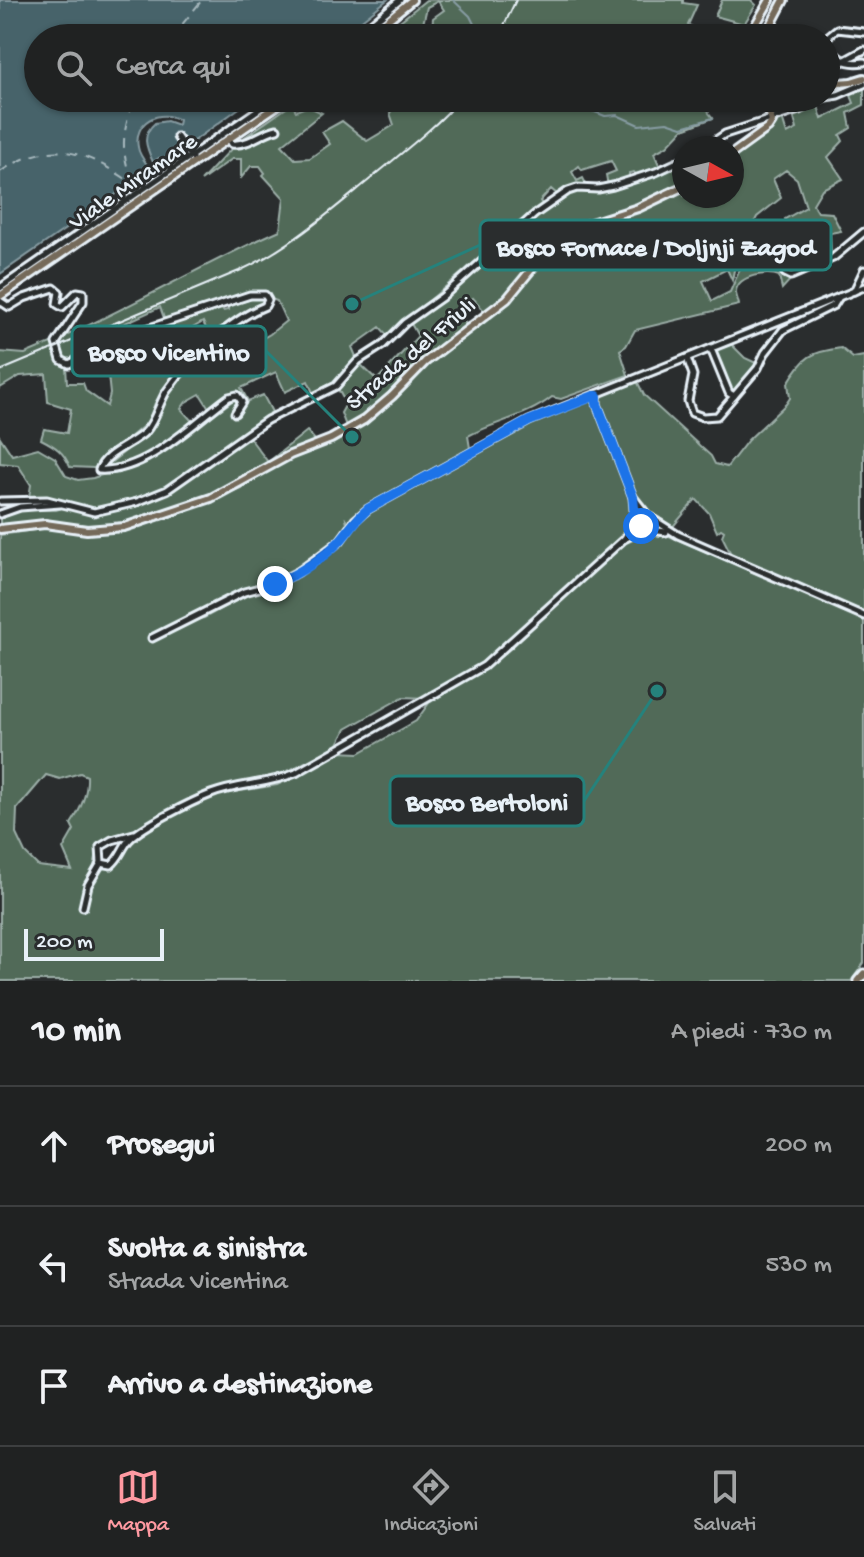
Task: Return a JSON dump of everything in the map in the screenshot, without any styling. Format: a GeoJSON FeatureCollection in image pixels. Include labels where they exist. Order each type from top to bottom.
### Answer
{"type":"FeatureCollection","features":[{"type":"Feature","properties":{"kind":"main road"},"geometry":{"type":"LineString","coordinates":[[382,24],[412,0]]}},
{"type":"Feature","properties":{"kind":"main road"},"geometry":{"type":"LineString","coordinates":[[756,24],[770,0]]}},
{"type":"Feature","properties":{"kind":"main road"},"geometry":{"type":"LineString","coordinates":[[771,24],[784,0]]}},
{"type":"Feature","properties":{"kind":"main road"},"geometry":{"type":"LineString","coordinates":[[840,83],[864,81]]}},
{"type":"Feature","properties":{"kind":"main road","name":"Viale Miramare"},"geometry":{"type":"LineString","coordinates":[[0,299],[268,112]]}},
{"type":"Feature","properties":{"kind":"main road"},"geometry":{"type":"LineString","coordinates":[[744,145],[768,128],[773,119],[770,112]]}},
{"type":"Feature","properties":{"kind":"main road","name":"Strada del Friuli"},"geometry":{"type":"LineString","coordinates":[[0,529],[45,524],[87,530],[124,527],[211,498],[290,455],[331,439],[364,420],[425,362],[494,311],[560,239],[591,223],[638,208],[672,192]]}},
{"type":"Feature","properties":{"kind":"street"},"geometry":{"type":"LineString","coordinates":[[371,24],[400,0]]}},
{"type":"Feature","properties":{"kind":"street"},"geometry":{"type":"LineString","coordinates":[[840,29],[864,32]]}},
{"type":"Feature","properties":{"kind":"street"},"geometry":{"type":"LineString","coordinates":[[845,61],[864,50]]}},
{"type":"Feature","properties":{"kind":"street"},"geometry":{"type":"LineString","coordinates":[[840,59],[845,61]]}},
{"type":"Feature","properties":{"kind":"street"},"geometry":{"type":"LineString","coordinates":[[840,61],[864,62]]}},
{"type":"Feature","properties":{"kind":"street"},"geometry":{"type":"LineString","coordinates":[[840,94],[864,81]]}},
{"type":"Feature","properties":{"kind":"street"},"geometry":{"type":"LineString","coordinates":[[0,288],[256,112]]}},
{"type":"Feature","properties":{"kind":"street"},"geometry":{"type":"LineString","coordinates":[[722,136],[789,112]]}},
{"type":"Feature","properties":{"kind":"street"},"geometry":{"type":"LineString","coordinates":[[229,139],[232,144],[241,145],[264,132],[277,129]]}},
{"type":"Feature","properties":{"kind":"street"},"geometry":{"type":"LineString","coordinates":[[177,137],[192,158]]}},
{"type":"Feature","properties":{"kind":"street"},"geometry":{"type":"LineString","coordinates":[[0,501],[47,500],[94,512],[137,502],[167,490],[267,420],[336,386],[358,361],[383,345],[535,214],[568,191],[573,188],[613,186],[672,165]]}},
{"type":"Feature","properties":{"kind":"street"},"geometry":{"type":"LineString","coordinates":[[758,229],[768,250],[789,276],[833,258],[864,232]]}},
{"type":"Feature","properties":{"kind":"street"},"geometry":{"type":"LineString","coordinates":[[853,292],[864,270]]}},
{"type":"Feature","properties":{"kind":"street"},"geometry":{"type":"LineString","coordinates":[[152,638],[244,592],[287,579],[340,541],[355,520],[368,509],[529,421],[864,287]]}},
{"type":"Feature","properties":{"kind":"street"},"geometry":{"type":"LineString","coordinates":[[0,299],[9,307],[24,298],[54,288],[59,292],[57,304],[62,307],[77,292],[83,293],[83,302],[56,343],[61,360],[69,364],[128,335],[250,295],[265,295],[268,300],[265,306],[242,318],[191,360],[159,404],[145,433],[104,462],[99,470],[106,471],[143,459],[163,448],[229,397],[237,395],[242,402],[235,413]]}},
{"type":"Feature","properties":{"kind":"street"},"geometry":{"type":"LineString","coordinates":[[687,358],[693,375],[688,401],[692,413],[703,417],[717,416],[758,368],[783,330],[834,305],[839,297]]}},
{"type":"Feature","properties":{"kind":"street"},"geometry":{"type":"LineString","coordinates":[[711,349],[729,393],[735,395]]}},
{"type":"Feature","properties":{"kind":"street"},"geometry":{"type":"LineString","coordinates":[[597,396],[597,404],[633,497],[635,520],[624,539]]}},
{"type":"Feature","properties":{"kind":"street"},"geometry":{"type":"LineString","coordinates":[[633,497],[648,516],[678,535],[864,616]]}},
{"type":"Feature","properties":{"kind":"street"},"geometry":{"type":"LineString","coordinates":[[0,514],[20,507],[61,504]]}},
{"type":"Feature","properties":{"kind":"street"},"geometry":{"type":"LineString","coordinates":[[635,520],[648,516]]}},
{"type":"Feature","properties":{"kind":"street"},"geometry":{"type":"LineString","coordinates":[[83,907],[88,885],[101,863],[99,855],[103,845],[139,832],[209,794],[266,784],[296,773],[467,677],[509,645],[624,539],[644,529],[648,516]]}},
{"type":"Feature","properties":{"kind":"street"},"geometry":{"type":"LineString","coordinates":[[635,520],[644,529],[678,535]]}},
{"type":"Feature","properties":{"kind":"street"},"geometry":{"type":"LineString","coordinates":[[101,863],[108,865],[115,862],[128,841],[139,832]]}},
{"type":"Feature","properties":{"kind":"green space"},"geometry":{"type":"Polygon","coordinates":[[[426,0],[683,0],[683,3],[697,5],[688,24],[432,24],[433,18],[444,10],[438,1],[427,7],[423,24],[402,24],[400,21],[426,0]]]}},
{"type":"Feature","properties":{"kind":"green space"},"geometry":{"type":"Polygon","coordinates":[[[722,0],[751,0],[756,5],[744,24],[715,16],[722,0]]]}},
{"type":"Feature","properties":{"kind":"green space"},"geometry":{"type":"Polygon","coordinates":[[[864,87],[864,105],[848,113],[851,128],[840,135],[843,141],[828,157],[843,179],[822,189],[813,204],[818,212],[832,213],[841,231],[830,233],[831,257],[824,242],[815,244],[803,256],[792,230],[788,230],[785,219],[806,207],[797,179],[786,170],[773,179],[781,198],[757,217],[753,225],[765,250],[753,262],[735,265],[732,280],[727,269],[703,281],[712,301],[730,292],[740,269],[756,265],[768,253],[782,274],[792,278],[782,289],[779,276],[754,276],[738,286],[739,305],[635,330],[620,350],[628,375],[561,399],[552,397],[532,409],[468,436],[470,448],[368,504],[350,522],[346,519],[347,524],[336,538],[310,560],[221,599],[149,638],[153,640],[242,597],[300,574],[341,544],[371,509],[545,417],[592,400],[631,497],[633,520],[625,535],[475,669],[425,698],[403,697],[346,729],[337,746],[272,779],[213,790],[129,833],[99,844],[94,866],[99,869],[114,867],[138,835],[203,800],[277,785],[339,752],[359,753],[416,721],[429,703],[482,671],[510,649],[628,539],[646,531],[660,532],[864,620],[864,963],[851,981],[0,981],[0,535],[48,528],[88,534],[119,532],[176,515],[243,487],[288,459],[350,434],[377,416],[447,347],[507,303],[551,250],[567,239],[611,218],[643,210],[672,195],[672,208],[744,208],[744,148],[770,129],[775,120],[782,118],[787,134],[797,129],[793,115],[799,112],[820,112],[822,119],[854,103],[850,93],[864,87]],[[80,773],[60,779],[46,775],[17,809],[16,834],[25,853],[38,866],[72,870],[63,849],[74,830],[71,824],[83,801],[87,776],[80,773]]]}},
{"type":"Feature","properties":{"kind":"green space"},"geometry":{"type":"Polygon","coordinates":[[[281,112],[322,113],[282,145],[295,159],[310,158],[330,144],[322,132],[342,121],[367,141],[394,125],[391,112],[709,112],[713,118],[672,136],[667,146],[654,153],[660,167],[637,176],[634,172],[629,173],[629,178],[608,186],[606,175],[616,171],[611,161],[582,170],[579,166],[572,172],[577,181],[583,178],[587,186],[573,186],[558,195],[551,189],[540,201],[544,207],[528,216],[500,240],[485,247],[486,252],[388,336],[380,327],[352,347],[357,359],[338,381],[314,395],[308,381],[285,392],[276,372],[241,388],[248,401],[263,395],[273,414],[167,486],[145,497],[95,508],[29,497],[31,485],[18,465],[0,463],[0,437],[12,455],[38,448],[55,458],[66,476],[78,480],[155,457],[235,399],[238,400],[231,413],[237,416],[244,404],[242,394],[236,391],[209,408],[200,394],[181,409],[192,421],[172,437],[140,457],[104,468],[148,433],[172,390],[196,360],[202,369],[209,370],[227,363],[225,351],[215,344],[230,333],[239,352],[286,321],[277,301],[265,291],[165,321],[160,307],[101,334],[102,343],[70,361],[60,345],[61,338],[280,230],[284,198],[263,175],[265,173],[260,166],[251,166],[241,178],[241,159],[232,159],[201,181],[233,147],[250,143],[279,130],[279,127],[263,129],[236,143],[281,112]]]}},
{"type":"Feature","properties":{"kind":"green space"},"geometry":{"type":"Polygon","coordinates":[[[672,167],[672,188],[583,223],[553,240],[514,289],[485,312],[473,298],[456,313],[467,325],[432,351],[363,417],[346,426],[341,413],[346,404],[338,389],[359,363],[377,380],[418,336],[410,322],[571,193],[620,188],[672,167]]]}},
{"type":"Feature","properties":{"kind":"green space"},"geometry":{"type":"Polygon","coordinates":[[[263,298],[263,304],[237,316],[211,339],[203,322],[186,332],[196,350],[166,385],[148,422],[94,468],[70,467],[58,450],[41,439],[44,429],[67,433],[71,409],[48,402],[46,374],[20,376],[0,388],[0,352],[25,354],[53,342],[58,360],[66,366],[67,383],[83,383],[86,391],[107,406],[110,394],[107,366],[120,368],[129,349],[132,352],[142,348],[149,353],[163,344],[159,329],[221,308],[228,310],[228,306],[263,298]]]}},
{"type":"Feature","properties":{"kind":"green space"},"geometry":{"type":"Polygon","coordinates":[[[730,343],[745,358],[756,363],[734,393],[730,391],[713,352],[730,343]]]}},
{"type":"Feature","properties":{"kind":"green space"},"geometry":{"type":"Polygon","coordinates":[[[841,348],[853,358],[864,356],[864,614],[732,556],[722,536],[724,531],[721,529],[717,532],[709,513],[696,499],[671,529],[649,513],[636,496],[600,400],[606,392],[637,381],[644,395],[711,456],[715,464],[727,467],[748,440],[786,404],[790,398],[788,383],[804,361],[822,351],[841,348]]]}},
{"type":"Feature","properties":{"kind":"green space"},"geometry":{"type":"Polygon","coordinates":[[[307,431],[316,441],[200,499],[124,523],[106,528],[55,522],[28,522],[0,527],[0,517],[23,510],[62,508],[94,515],[138,506],[169,493],[249,437],[268,462],[307,431]]]}},
{"type":"Feature","properties":{"kind":"water"},"geometry":{"type":"Polygon","coordinates":[[[0,0],[387,0],[357,24],[24,24],[24,112],[234,112],[187,146],[178,135],[187,153],[164,168],[159,158],[153,162],[146,141],[148,132],[155,123],[167,121],[178,125],[179,120],[164,116],[144,124],[138,147],[154,174],[143,182],[140,179],[125,188],[0,274],[0,0]]]}},
{"type":"Feature","properties":{"kind":"waterway"},"geometry":{"type":"LineString","coordinates":[[453,0],[474,24]]}},
{"type":"Feature","properties":{"kind":"waterway"},"geometry":{"type":"LineString","coordinates":[[595,112],[605,116],[617,115],[639,125],[667,122],[682,127],[713,118]]}},
{"type":"Feature","properties":{"kind":"ferry route"},"geometry":{"type":"LineString","coordinates":[[182,24],[202,0]]}},
{"type":"Feature","properties":{"kind":"ferry route"},"geometry":{"type":"LineString","coordinates":[[0,172],[36,154],[68,152],[99,163],[132,183],[124,141],[130,112]]}},
{"type":"Feature","properties":{"kind":"railway"},"geometry":{"type":"LineString","coordinates":[[505,24],[516,0]]}},
{"type":"Feature","properties":{"kind":"railway"},"geometry":{"type":"LineString","coordinates":[[0,371],[258,262],[326,215],[448,112]]}},
{"type":"Feature","properties":{"kind":"place","name":"Bosco Fornace / Doljnji Zagod"},"geometry":{"type":"Point","coordinates":[352,304]}},
{"type":"Feature","properties":{"kind":"place","name":"Bosco Vicentino"},"geometry":{"type":"Point","coordinates":[352,437]}},
{"type":"Feature","properties":{"kind":"place","name":"Bosco Bertoloni"},"geometry":{"type":"Point","coordinates":[657,691]}},
{"type":"Feature","properties":{"kind":"route"},"geometry":{"type":"LineString","coordinates":[[275,584],[317,560],[340,541],[355,520],[368,509],[529,421],[594,396],[597,396],[597,404],[633,497],[635,520],[641,526]]}}]}
